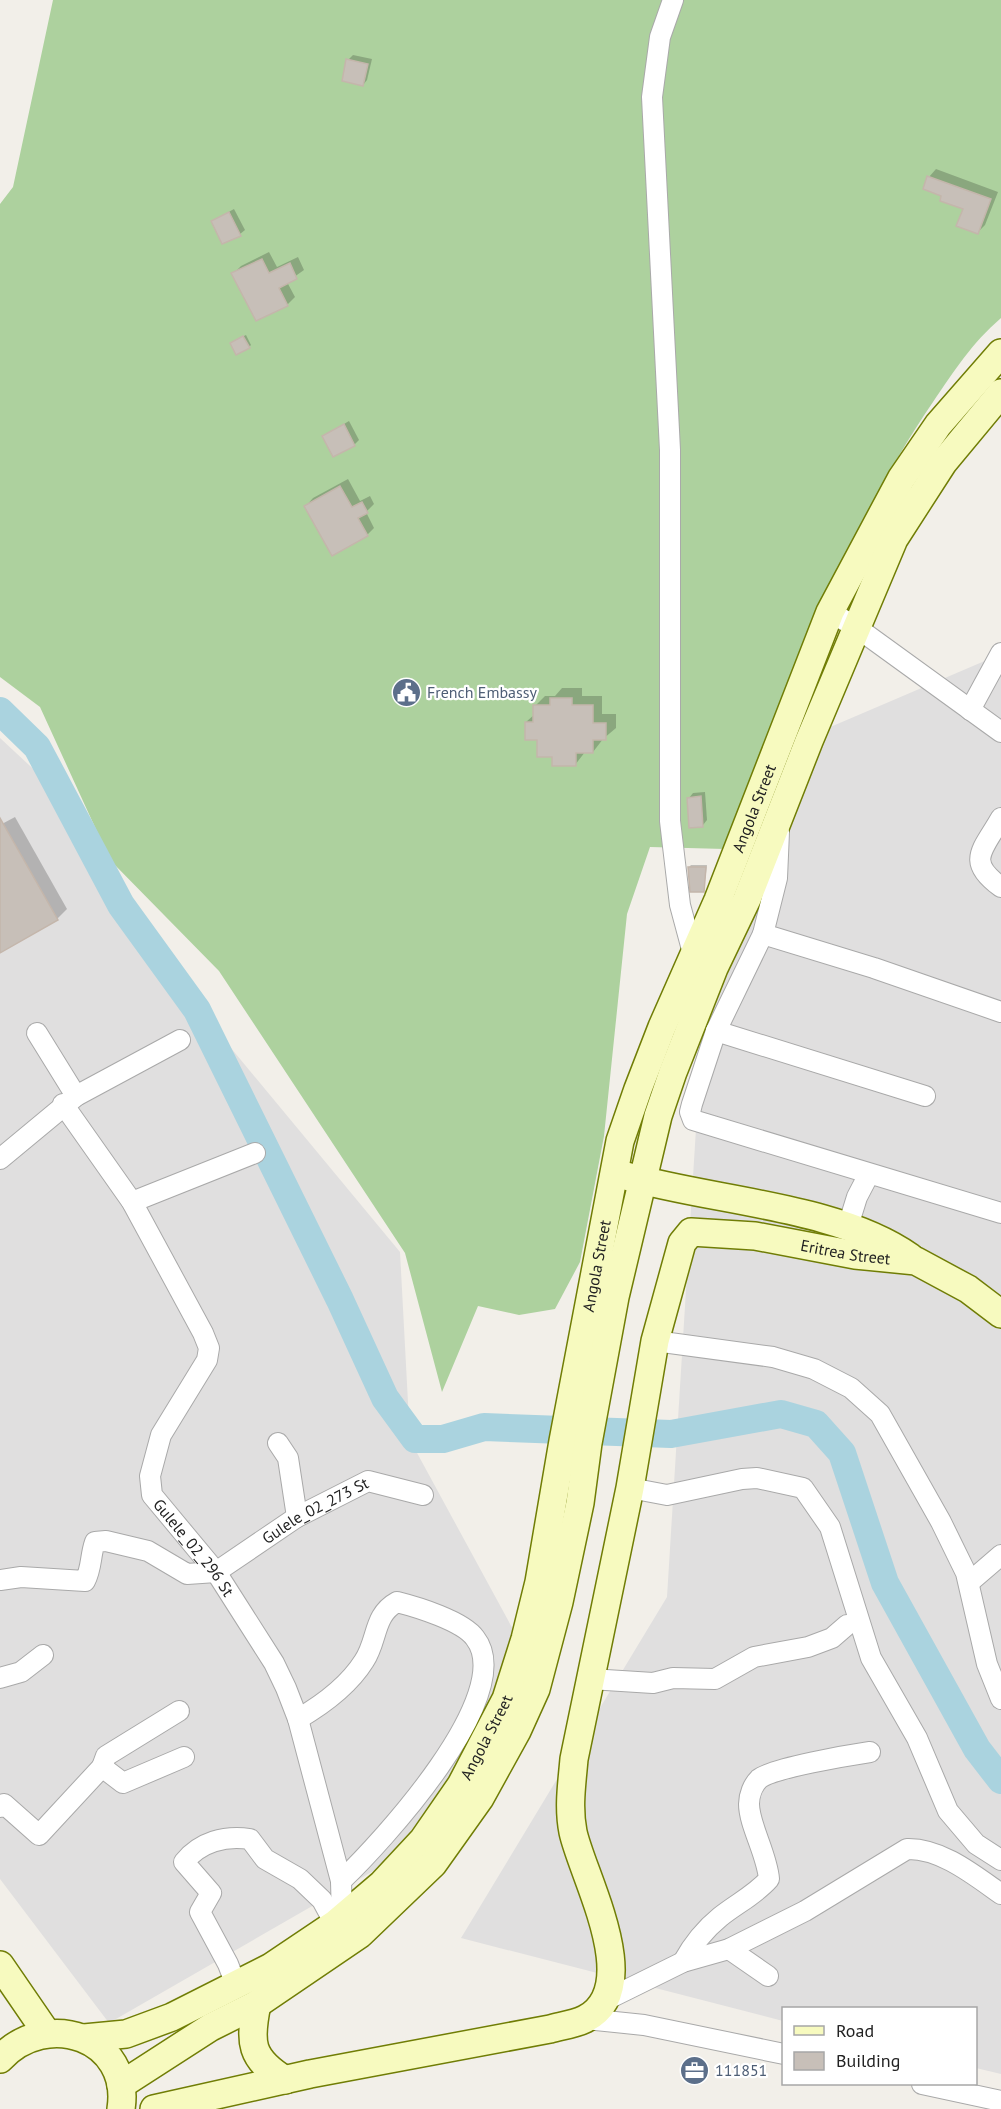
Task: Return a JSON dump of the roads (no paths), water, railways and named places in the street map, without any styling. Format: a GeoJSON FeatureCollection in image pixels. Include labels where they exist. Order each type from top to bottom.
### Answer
{"type":"FeatureCollection","features":[{"type":"Feature","properties":{"kind":"main road","name":"Angola Street"},"geometry":{"type":"LineString","coordinates":[[84,2038],[144,2029],[236,1985],[271,1967],[387,1893],[461,1785],[506,1699],[539,1582],[563,1441],[620,1141],[638,1089],[662,1027],[704,963],[830,612],[901,479],[938,425],[1001,353]]}},
{"type":"Feature","properties":{"kind":"main road"},"geometry":{"type":"LineString","coordinates":[[0,2059],[11,2047],[27,2037],[46,2032],[65,2033],[84,2038],[100,2050],[113,2066],[121,2097],[211,2027],[257,2004],[360,1934],[387,1893],[433,1864],[480,1797],[517,1731],[536,1689],[559,1602],[580,1503],[588,1443],[615,1297],[658,1116],[704,963],[747,899],[856,627],[894,539],[943,463],[1001,393]]}},
{"type":"Feature","properties":{"kind":"main road"},"geometry":{"type":"LineString","coordinates":[[615,1173],[848,1226],[892,1244],[916,1261]]}},
{"type":"Feature","properties":{"kind":"main road","name":"Eritrea Street"},"geometry":{"type":"LineString","coordinates":[[655,1341],[682,1243],[691,1232],[755,1236],[855,1255],[916,1261],[968,1289],[1001,1314]]}},
{"type":"Feature","properties":{"kind":"main road"},"geometry":{"type":"LineString","coordinates":[[154,2109],[285,2080],[550,2029],[595,2010],[611,1958],[604,1921],[573,1832],[570,1802],[574,1759],[630,1488],[655,1341]]}},
{"type":"Feature","properties":{"kind":"main road"},"geometry":{"type":"LineString","coordinates":[[0,1965],[46,2032]]}},
{"type":"Feature","properties":{"kind":"main road"},"geometry":{"type":"LineString","coordinates":[[257,2004],[251,2037],[255,2051],[262,2064],[285,2080]]}},
{"type":"Feature","properties":{"kind":"street"},"geometry":{"type":"LineString","coordinates":[[673,0],[660,37],[652,98],[670,450],[670,821],[681,905],[704,963]]}},
{"type":"Feature","properties":{"kind":"street"},"geometry":{"type":"LineString","coordinates":[[830,612],[856,627],[1001,732]]}},
{"type":"Feature","properties":{"kind":"street"},"geometry":{"type":"LineString","coordinates":[[970,710],[1001,653]]}},
{"type":"Feature","properties":{"kind":"street"},"geometry":{"type":"LineString","coordinates":[[780,817],[777,878],[763,934],[717,1031],[692,1104],[690,1112],[693,1120],[1001,1213]]}},
{"type":"Feature","properties":{"kind":"street"},"geometry":{"type":"LineString","coordinates":[[1001,818],[980,855],[979,866],[985,875],[1001,887]]}},
{"type":"Feature","properties":{"kind":"street"},"geometry":{"type":"LineString","coordinates":[[763,934],[874,968],[1001,1012]]}},
{"type":"Feature","properties":{"kind":"street"},"geometry":{"type":"LineString","coordinates":[[717,1031],[925,1096]]}},
{"type":"Feature","properties":{"kind":"street","name":"Gulele_02_296 St"},"geometry":{"type":"LineString","coordinates":[[37,1033],[70,1100],[132,1202],[203,1333],[208,1348],[207,1360],[161,1435],[150,1476],[152,1495],[216,1572],[274,1663],[298,1719],[341,1881],[339,1922]]}},
{"type":"Feature","properties":{"kind":"street"},"geometry":{"type":"LineString","coordinates":[[2,1154],[70,1100],[180,1040]]}},
{"type":"Feature","properties":{"kind":"street"},"geometry":{"type":"LineString","coordinates":[[132,1202],[255,1153]]}},
{"type":"Feature","properties":{"kind":"street"},"geometry":{"type":"LineString","coordinates":[[848,1226],[857,1197],[869,1174]]}},
{"type":"Feature","properties":{"kind":"street"},"geometry":{"type":"LineString","coordinates":[[655,1341],[773,1357],[814,1368],[852,1388],[880,1414],[942,1522],[966,1573],[987,1664],[1001,1699]]}},
{"type":"Feature","properties":{"kind":"street"},"geometry":{"type":"LineString","coordinates":[[278,1443],[288,1458],[297,1517]]}},
{"type":"Feature","properties":{"kind":"street"},"geometry":{"type":"LineString","coordinates":[[630,1488],[667,1495],[742,1479],[757,1478],[803,1488],[830,1527],[871,1658],[917,1738],[948,1811],[976,1844],[1001,1860]]}},
{"type":"Feature","properties":{"kind":"street","name":"Gulele_02_273 St"},"geometry":{"type":"LineString","coordinates":[[216,1572],[297,1517],[368,1481],[423,1495]]}},
{"type":"Feature","properties":{"kind":"street"},"geometry":{"type":"LineString","coordinates":[[0,1580],[21,1577],[85,1581],[91,1570],[91,1552],[95,1542],[106,1541],[148,1551],[187,1574],[216,1572]]}},
{"type":"Feature","properties":{"kind":"street"},"geometry":{"type":"LineString","coordinates":[[972,1580],[1001,1555]]}},
{"type":"Feature","properties":{"kind":"street"},"geometry":{"type":"LineString","coordinates":[[298,1719],[314,1710],[349,1680],[365,1660],[379,1619],[386,1608],[397,1602],[430,1610],[475,1637],[483,1653],[485,1672],[470,1714],[435,1776],[380,1844],[341,1881]]}},
{"type":"Feature","properties":{"kind":"street"},"geometry":{"type":"LineString","coordinates":[[590,1679],[653,1683],[673,1678],[715,1679],[754,1657],[808,1647],[832,1638],[847,1625]]}},
{"type":"Feature","properties":{"kind":"street"},"geometry":{"type":"LineString","coordinates":[[0,1678],[21,1672],[43,1655]]}},
{"type":"Feature","properties":{"kind":"street"},"geometry":{"type":"LineString","coordinates":[[0,1807],[4,1804],[39,1835],[102,1767],[106,1756],[179,1711]]}},
{"type":"Feature","properties":{"kind":"street"},"geometry":{"type":"LineString","coordinates":[[683,1962],[704,1932],[769,1879],[768,1867],[749,1804],[752,1788],[760,1777],[827,1758],[870,1752]]}},
{"type":"Feature","properties":{"kind":"street"},"geometry":{"type":"LineString","coordinates":[[102,1767],[123,1783],[184,1757]]}},
{"type":"Feature","properties":{"kind":"street"},"geometry":{"type":"LineString","coordinates":[[236,1985],[228,1964],[200,1912],[211,1893],[184,1863],[192,1852],[233,1836],[250,1839],[265,1859],[300,1879],[322,1900],[339,1922]]}},
{"type":"Feature","properties":{"kind":"street"},"geometry":{"type":"LineString","coordinates":[[595,2010],[683,1962],[729,1948],[806,1911],[907,1849],[923,1848],[962,1868],[1001,1894]]}},
{"type":"Feature","properties":{"kind":"street"},"geometry":{"type":"LineString","coordinates":[[729,1948],[768,1976]]}},
{"type":"Feature","properties":{"kind":"street"},"geometry":{"type":"LineString","coordinates":[[595,2010],[644,2025],[782,2054]]}},
{"type":"Feature","properties":{"kind":"street"},"geometry":{"type":"LineString","coordinates":[[927,2085],[1001,2101]]}},
{"type":"Feature","properties":{"kind":"waterway"},"geometry":{"type":"LineString","coordinates":[[0,711],[37,747],[121,905],[197,1010],[340,1300],[385,1398],[415,1439],[443,1439],[484,1427],[671,1434],[781,1414],[816,1424],[842,1453],[885,1583],[977,1749],[1001,1780]]}},
{"type":"Feature","properties":{"kind":"place","name":"French Embassy"},"geometry":{"type":"Point","coordinates":[406,692]}},
{"type":"Feature","properties":{"kind":"place","name":"111851"},"geometry":{"type":"Point","coordinates":[694,2070]}}]}
